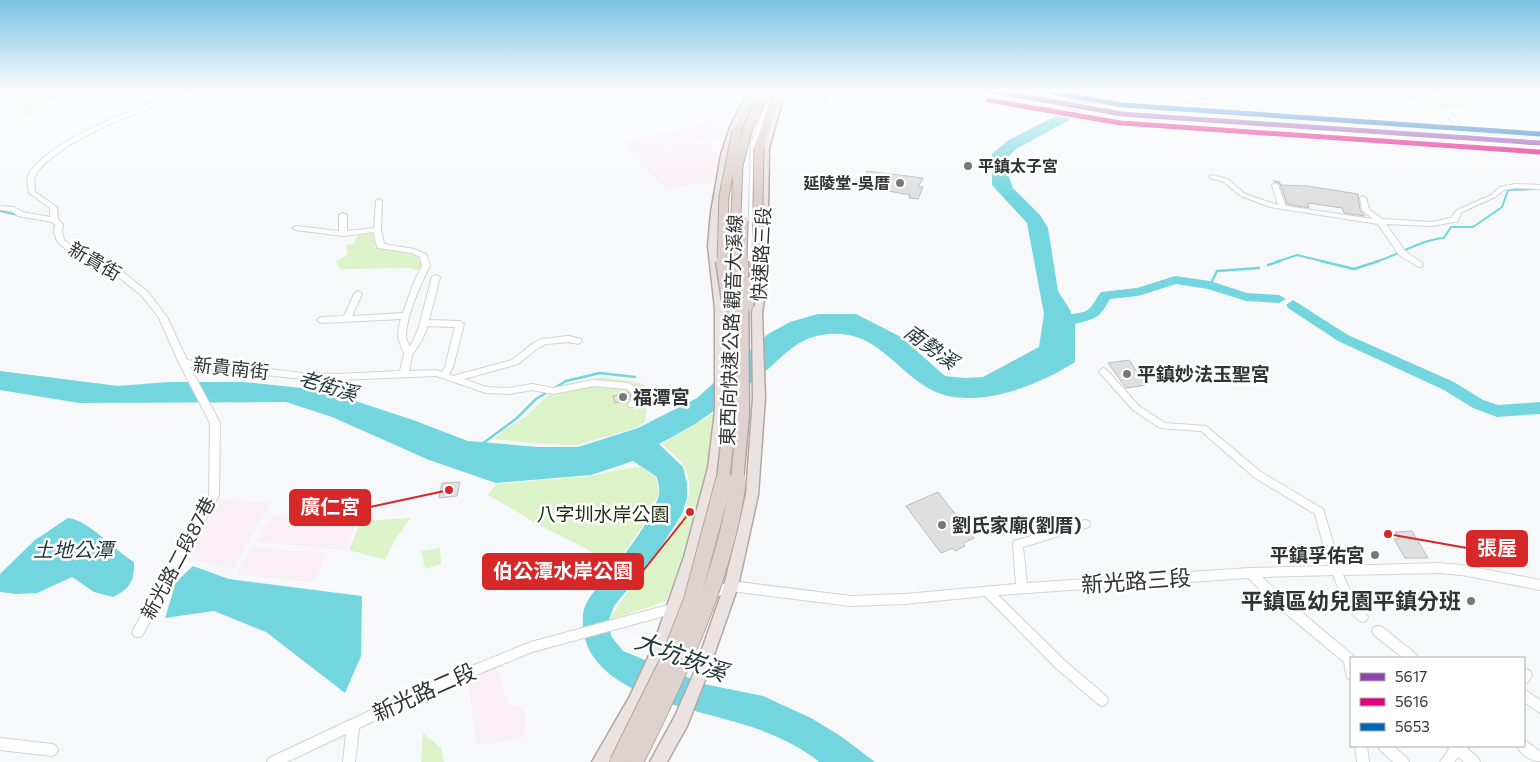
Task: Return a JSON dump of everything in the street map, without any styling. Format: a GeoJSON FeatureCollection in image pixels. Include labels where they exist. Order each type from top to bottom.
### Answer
{"type":"FeatureCollection","features":[{"type":"Feature","properties":{"kind":"highway"},"geometry":{"type":"LineString","coordinates":[[738,320],[723,282],[721,247],[728,164],[737,131],[741,127]]}},
{"type":"Feature","properties":{"kind":"highway","name":"東西向快速公路 觀音大溪線"},"geometry":{"type":"LineString","coordinates":[[635,762],[667,698],[705,604],[734,498],[742,442],[738,320],[738,165],[749,127]]}},
{"type":"Feature","properties":{"kind":"highway"},"geometry":{"type":"LineString","coordinates":[[738,320],[757,271],[759,148],[762,127]]}},
{"type":"Feature","properties":{"kind":"highway","name":"東西向快速公路 觀音大溪線"},"geometry":{"type":"LineString","coordinates":[[618,762],[669,658],[692,600],[714,520],[723,485],[738,320]]}},
{"type":"Feature","properties":{"kind":"main road","name":"快速路三段"},"geometry":{"type":"LineString","coordinates":[[674,608],[691,557],[714,468],[721,410],[720,309],[713,246],[726,155],[734,127]]}},
{"type":"Feature","properties":{"kind":"main road","name":"快速路三段"},"geometry":{"type":"LineString","coordinates":[[758,313],[762,282],[765,220],[765,148],[771,127]]}},
{"type":"Feature","properties":{"kind":"main road"},"geometry":{"type":"LineString","coordinates":[[1320,127],[1540,143]]}},
{"type":"Feature","properties":{"kind":"main road"},"geometry":{"type":"LineString","coordinates":[[1356,127],[1540,138]]}},
{"type":"Feature","properties":{"kind":"main road"},"geometry":{"type":"LineString","coordinates":[[658,762],[681,720],[700,675],[731,586],[752,495],[758,438],[758,313]]}},
{"type":"Feature","properties":{"kind":"main road"},"geometry":{"type":"LineString","coordinates":[[600,762],[634,701],[659,650],[674,608]]}},
{"type":"Feature","properties":{"kind":"street","name":"新貴街"},"geometry":{"type":"LineString","coordinates":[[97,127],[69,140],[42,162],[32,174],[32,193],[53,207],[54,220],[59,225],[58,232],[61,241],[75,253],[120,274],[146,294],[163,317],[183,363],[215,423]]}},
{"type":"Feature","properties":{"kind":"street","name":"快速路三段"},"geometry":{"type":"LineString","coordinates":[[720,309],[728,274],[727,222],[733,160],[742,127]]}},
{"type":"Feature","properties":{"kind":"street","name":"快速路三段"},"geometry":{"type":"LineString","coordinates":[[758,313],[750,279],[754,144],[761,127]]}},
{"type":"Feature","properties":{"kind":"street"},"geometry":{"type":"LineString","coordinates":[[1460,127],[1465,133]]}},
{"type":"Feature","properties":{"kind":"street"},"geometry":{"type":"LineString","coordinates":[[1212,177],[1226,180],[1243,195],[1272,206],[1380,221],[1432,224],[1454,220],[1459,211],[1493,196],[1502,188],[1515,186],[1540,187]]}},
{"type":"Feature","properties":{"kind":"street"},"geometry":{"type":"LineString","coordinates":[[1275,184],[1283,208]]}},
{"type":"Feature","properties":{"kind":"street"},"geometry":{"type":"LineString","coordinates":[[1363,198],[1366,210],[1380,221],[1404,255],[1419,265]]}},
{"type":"Feature","properties":{"kind":"street"},"geometry":{"type":"LineString","coordinates":[[379,202],[380,214],[377,230],[381,246],[414,251],[423,256],[426,266],[406,316],[402,338],[408,354],[404,373]]}},
{"type":"Feature","properties":{"kind":"street"},"geometry":{"type":"LineString","coordinates":[[0,208],[14,209],[21,214],[54,220]]}},
{"type":"Feature","properties":{"kind":"street"},"geometry":{"type":"LineString","coordinates":[[343,215],[343,234]]}},
{"type":"Feature","properties":{"kind":"street"},"geometry":{"type":"LineString","coordinates":[[715,222],[765,220]]}},
{"type":"Feature","properties":{"kind":"street"},"geometry":{"type":"LineString","coordinates":[[296,228],[343,234],[377,230]]}},
{"type":"Feature","properties":{"kind":"street"},"geometry":{"type":"LineString","coordinates":[[408,354],[414,350],[424,324],[436,277]]}},
{"type":"Feature","properties":{"kind":"street"},"geometry":{"type":"LineString","coordinates":[[347,319],[358,294]]}},
{"type":"Feature","properties":{"kind":"street"},"geometry":{"type":"LineString","coordinates":[[321,320],[406,316]]}},
{"type":"Feature","properties":{"kind":"street"},"geometry":{"type":"LineString","coordinates":[[424,324],[460,324],[449,367],[444,376]]}},
{"type":"Feature","properties":{"kind":"street"},"geometry":{"type":"LineString","coordinates":[[456,378],[515,362],[544,341],[570,339],[578,341]]}},
{"type":"Feature","properties":{"kind":"street","name":"新貴南街"},"geometry":{"type":"LineString","coordinates":[[183,363],[312,376],[404,373],[444,376],[456,378],[486,390],[532,387],[549,390],[594,383],[620,384],[637,392],[637,399],[632,405]]}},
{"type":"Feature","properties":{"kind":"street"},"geometry":{"type":"LineString","coordinates":[[1103,371],[1136,408],[1163,426],[1203,428],[1258,475],[1319,512],[1335,570],[1353,606],[1362,617]]}},
{"type":"Feature","properties":{"kind":"street","name":"新光路二段87巷"},"geometry":{"type":"LineString","coordinates":[[138,632],[214,495],[215,423]]}},
{"type":"Feature","properties":{"kind":"street"},"geometry":{"type":"LineString","coordinates":[[1022,588],[1018,544],[1086,524]]}},
{"type":"Feature","properties":{"kind":"street","name":"新光路三段"},"geometry":{"type":"LineString","coordinates":[[731,586],[851,601],[1250,573],[1439,568],[1462,570],[1540,585]]}},
{"type":"Feature","properties":{"kind":"street"},"geometry":{"type":"LineString","coordinates":[[1250,573],[1289,609],[1350,660]]}},
{"type":"Feature","properties":{"kind":"street","name":"新光路二段"},"geometry":{"type":"LineString","coordinates":[[273,762],[354,723],[531,647],[674,608],[731,586]]}},
{"type":"Feature","properties":{"kind":"street"},"geometry":{"type":"LineString","coordinates":[[988,592],[1061,665],[1102,700]]}},
{"type":"Feature","properties":{"kind":"street"},"geometry":{"type":"LineString","coordinates":[[1378,631],[1411,657]]}},
{"type":"Feature","properties":{"kind":"street"},"geometry":{"type":"LineString","coordinates":[[1525,696],[1540,707]]}},
{"type":"Feature","properties":{"kind":"street"},"geometry":{"type":"LineString","coordinates":[[349,762],[354,723]]}},
{"type":"Feature","properties":{"kind":"street"},"geometry":{"type":"LineString","coordinates":[[0,744],[52,750]]}},
{"type":"Feature","properties":{"kind":"street"},"geometry":{"type":"LineString","coordinates":[[1361,747],[1363,762]]}},
{"type":"Feature","properties":{"kind":"street"},"geometry":{"type":"LineString","coordinates":[[1385,747],[1403,762]]}},
{"type":"Feature","properties":{"kind":"street"},"geometry":{"type":"LineString","coordinates":[[1446,762],[1457,747],[1474,762]]}},
{"type":"Feature","properties":{"kind":"street"},"geometry":{"type":"LineString","coordinates":[[1524,747],[1536,756]]}},
{"type":"Feature","properties":{"kind":"shaded area"},"geometry":{"type":"Polygon","coordinates":[[[687,127],[727,127],[724,137],[634,156],[624,142],[687,127]]]}},
{"type":"Feature","properties":{"kind":"shaded area"},"geometry":{"type":"Polygon","coordinates":[[[707,142],[720,154],[714,182],[665,189],[635,157],[707,142]]]}},
{"type":"Feature","properties":{"kind":"shaded area"},"geometry":{"type":"Polygon","coordinates":[[[216,500],[271,502],[232,570],[206,562],[180,562],[216,500]]]}},
{"type":"Feature","properties":{"kind":"shaded area"},"geometry":{"type":"Polygon","coordinates":[[[272,516],[357,521],[346,550],[256,542],[272,516]]]}},
{"type":"Feature","properties":{"kind":"shaded area"},"geometry":{"type":"Polygon","coordinates":[[[252,547],[327,553],[314,582],[236,575],[252,547]]]}},
{"type":"Feature","properties":{"kind":"shaded area"},"geometry":{"type":"Polygon","coordinates":[[[496,666],[509,706],[524,706],[525,737],[477,746],[467,677],[496,666]]]}},
{"type":"Feature","properties":{"kind":"green space"},"geometry":{"type":"Polygon","coordinates":[[[372,232],[376,248],[415,255],[422,264],[420,271],[409,268],[340,269],[336,262],[348,254],[346,245],[353,244],[358,235],[372,232]]]}},
{"type":"Feature","properties":{"kind":"green space"},"geometry":{"type":"Polygon","coordinates":[[[604,377],[641,383],[648,388],[645,422],[637,427],[578,445],[540,444],[495,439],[502,431],[524,418],[547,396],[568,384],[604,377]]]}},
{"type":"Feature","properties":{"kind":"green space"},"geometry":{"type":"Polygon","coordinates":[[[717,411],[708,469],[685,556],[666,601],[610,620],[619,604],[664,546],[677,525],[686,505],[689,485],[684,466],[662,444],[717,411]]]}},
{"type":"Feature","properties":{"kind":"green space","name":"八字圳水岸公園"},"geometry":{"type":"Polygon","coordinates":[[[641,467],[656,477],[659,494],[640,530],[616,564],[604,561],[589,550],[541,526],[488,495],[496,484],[591,476],[641,467]]]}},
{"type":"Feature","properties":{"kind":"green space"},"geometry":{"type":"Polygon","coordinates":[[[411,518],[396,538],[385,560],[349,550],[361,521],[411,518]]]}},
{"type":"Feature","properties":{"kind":"green space"},"geometry":{"type":"Polygon","coordinates":[[[440,548],[441,564],[425,569],[421,551],[440,548]]]}},
{"type":"Feature","properties":{"kind":"green space"},"geometry":{"type":"Polygon","coordinates":[[[423,733],[441,748],[444,762],[421,762],[423,733]]]}},
{"type":"Feature","properties":{"kind":"water"},"geometry":{"type":"Polygon","coordinates":[[[1035,127],[1057,127],[1016,149],[1006,159],[1005,166],[1013,188],[1040,215],[1048,228],[1058,291],[1070,310],[1075,324],[1075,362],[1042,380],[1023,387],[983,397],[963,398],[945,395],[928,388],[880,350],[854,336],[839,334],[821,335],[805,340],[786,353],[724,404],[690,427],[659,444],[683,467],[687,483],[687,498],[682,514],[656,555],[614,606],[609,620],[611,636],[623,651],[704,684],[763,696],[811,718],[842,737],[875,762],[819,762],[796,746],[760,730],[645,694],[619,681],[599,664],[586,643],[584,610],[592,594],[637,537],[650,516],[659,495],[657,477],[633,461],[591,475],[496,483],[429,460],[332,417],[286,402],[79,403],[0,390],[0,371],[118,386],[168,382],[243,382],[322,390],[413,420],[468,441],[539,447],[578,447],[638,428],[697,398],[768,334],[790,322],[818,314],[856,314],[901,337],[945,376],[983,377],[1039,347],[1044,314],[1027,223],[992,185],[992,154],[1007,141],[1035,127]]]}},
{"type":"Feature","properties":{"kind":"water","name":"土地公潭"},"geometry":{"type":"Polygon","coordinates":[[[68,518],[76,520],[93,530],[134,562],[134,574],[124,591],[113,597],[94,592],[72,577],[37,593],[16,594],[0,592],[0,574],[35,540],[68,518]]]}},
{"type":"Feature","properties":{"kind":"water"},"geometry":{"type":"Polygon","coordinates":[[[193,566],[229,579],[362,596],[361,656],[345,693],[266,632],[214,611],[165,618],[176,582],[193,566]]]}},
{"type":"Feature","properties":{"kind":"building","name":"延陵堂-吳厝"},"geometry":{"type":"Polygon","coordinates":[[[867,171],[923,178],[918,187],[923,187],[918,199],[909,198],[910,195],[878,189],[881,182],[864,179],[867,171]]]}},
{"type":"Feature","properties":{"kind":"building"},"geometry":{"type":"Polygon","coordinates":[[[1280,185],[1307,186],[1358,194],[1360,210],[1365,216],[1344,213],[1342,208],[1308,203],[1309,208],[1287,204],[1280,185]]]}},
{"type":"Feature","properties":{"kind":"building","name":"平鎮妙法玉聖宮"},"geometry":{"type":"Polygon","coordinates":[[[1129,360],[1146,385],[1126,388],[1108,363],[1129,360]]]}},
{"type":"Feature","properties":{"kind":"building","name":"福潭宮"},"geometry":{"type":"Polygon","coordinates":[[[627,392],[631,394],[630,399],[615,403],[613,396],[627,392]]]}},
{"type":"Feature","properties":{"kind":"building"},"geometry":{"type":"Polygon","coordinates":[[[460,482],[457,496],[439,498],[442,483],[460,482]]]}},
{"type":"Feature","properties":{"kind":"building","name":"劉氏家廟(劉厝)"},"geometry":{"type":"Polygon","coordinates":[[[938,492],[974,538],[963,543],[965,546],[955,551],[953,548],[941,553],[906,506],[938,492]]]}},
{"type":"Feature","properties":{"kind":"building"},"geometry":{"type":"Polygon","coordinates":[[[1412,531],[1428,558],[1405,558],[1394,539],[1399,539],[1395,532],[1412,531]]]}},
{"type":"Feature","properties":{"kind":"waterway"},"geometry":{"type":"LineString","coordinates":[[1375,262],[1426,242],[1444,238],[1451,227],[1473,227],[1502,207],[1508,190],[1540,189]]}},
{"type":"Feature","properties":{"kind":"waterway"},"geometry":{"type":"LineString","coordinates":[[0,211],[18,215]]}},
{"type":"Feature","properties":{"kind":"waterway"},"geometry":{"type":"LineString","coordinates":[[1276,262],[1297,255],[1326,262]]}},
{"type":"Feature","properties":{"kind":"waterway"},"geometry":{"type":"LineString","coordinates":[[1268,265],[1280,261]]}},
{"type":"Feature","properties":{"kind":"waterway"},"geometry":{"type":"LineString","coordinates":[[1321,261],[1354,269],[1379,261]]}},
{"type":"Feature","properties":{"kind":"waterway"},"geometry":{"type":"LineString","coordinates":[[1210,285],[1217,271],[1259,268]]}},
{"type":"Feature","properties":{"kind":"waterway"},"geometry":{"type":"LineString","coordinates":[[1054,321],[1066,321],[1093,313],[1106,295],[1138,292],[1175,280],[1210,285],[1246,297],[1279,299]]}},
{"type":"Feature","properties":{"kind":"waterway"},"geometry":{"type":"LineString","coordinates":[[1293,305],[1343,338],[1449,386],[1478,404],[1497,411],[1540,408]]}},
{"type":"Feature","properties":{"kind":"waterway"},"geometry":{"type":"LineString","coordinates":[[482,444],[517,418],[536,399],[566,381],[600,373],[635,377]]}},
{"type":"Feature","properties":{"kind":"transit line","name":"5616"},"geometry":{"type":"LineString","coordinates":[[1172,127],[1539,152]]}},
{"type":"Feature","properties":{"kind":"transit line","name":"5617"},"geometry":{"type":"LineString","coordinates":[[1303,127],[1540,143]]}},
{"type":"Feature","properties":{"kind":"transit line","name":"5653"},"geometry":{"type":"LineString","coordinates":[[1433,127],[1540,134]]}},
{"type":"Feature","properties":{"kind":"place","name":"平鎮太子宮"},"geometry":{"type":"Point","coordinates":[968,166]}},
{"type":"Feature","properties":{"kind":"place","name":"延陵堂-吳厝"},"geometry":{"type":"Point","coordinates":[900,183]}},
{"type":"Feature","properties":{"kind":"place","name":"平鎮妙法玉聖宮"},"geometry":{"type":"Point","coordinates":[1127,374]}},
{"type":"Feature","properties":{"kind":"place","name":"福潭宮"},"geometry":{"type":"Point","coordinates":[623,397]}},
{"type":"Feature","properties":{"kind":"place","name":"廣仁宮"},"geometry":{"type":"Point","coordinates":[449,490]}},
{"type":"Feature","properties":{"kind":"place","name":"伯公潭水岸公園"},"geometry":{"type":"Point","coordinates":[690,512]}},
{"type":"Feature","properties":{"kind":"place","name":"劉氏家廟(劉厝)"},"geometry":{"type":"Point","coordinates":[942,525]}},
{"type":"Feature","properties":{"kind":"place","name":"張屋"},"geometry":{"type":"Point","coordinates":[1388,534]}},
{"type":"Feature","properties":{"kind":"place","name":"平鎮孚佑宮"},"geometry":{"type":"Point","coordinates":[1375,555]}},
{"type":"Feature","properties":{"kind":"place","name":"平鎮區幼兒園平鎮分班"},"geometry":{"type":"Point","coordinates":[1471,601]}},
{"type":"Feature","properties":{"kind":"water label","name":"南勢溪"},"geometry":{"type":"Point","coordinates":[931,347]}},
{"type":"Feature","properties":{"kind":"water label","name":"老街溪"},"geometry":{"type":"Point","coordinates":[328,386]}},
{"type":"Feature","properties":{"kind":"water label","name":"大坑崁溪"},"geometry":{"type":"Point","coordinates":[681,657]}}]}
